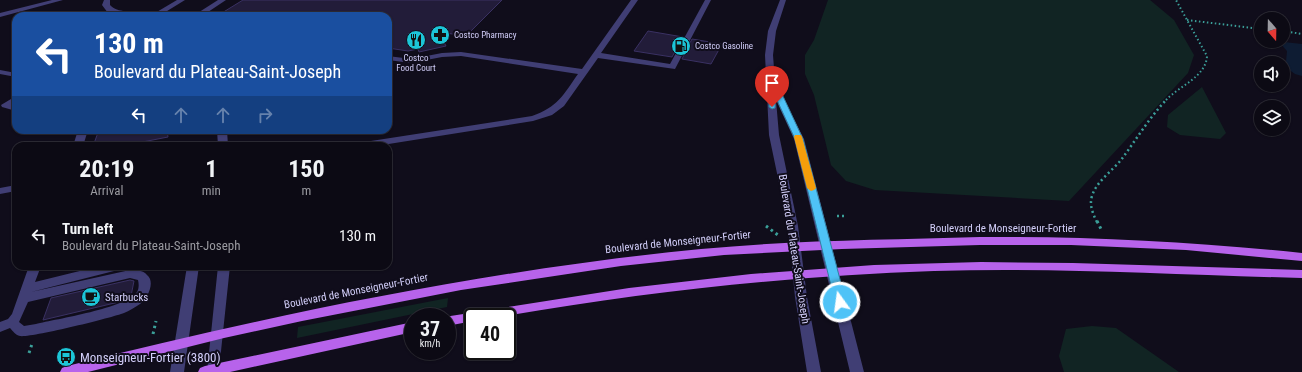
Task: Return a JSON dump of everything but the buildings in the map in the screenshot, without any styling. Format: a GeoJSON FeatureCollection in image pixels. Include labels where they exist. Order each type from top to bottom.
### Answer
{"type":"FeatureCollection","features":[{"type":"Feature","properties":{"kind":"main road","name":"Boulevard de Monseigneur-Fortier"},"geometry":{"type":"LineString","coordinates":[[67,372],[217,334],[350,306],[516,276],[692,254],[794,246],[990,241],[1107,242],[1227,249],[1302,257]]}},
{"type":"Feature","properties":{"kind":"main road"},"geometry":{"type":"LineString","coordinates":[[456,320],[609,295],[832,272],[1036,266],[1302,274]]}},
{"type":"Feature","properties":{"kind":"main road"},"geometry":{"type":"LineString","coordinates":[[209,371],[404,329]]}},
{"type":"Feature","properties":{"kind":"street"},"geometry":{"type":"LineString","coordinates":[[0,15],[60,0]]}},
{"type":"Feature","properties":{"kind":"street"},"geometry":{"type":"LineString","coordinates":[[107,0],[107,8],[120,12]]}},
{"type":"Feature","properties":{"kind":"street"},"geometry":{"type":"LineString","coordinates":[[161,12],[182,0]]}},
{"type":"Feature","properties":{"kind":"street"},"geometry":{"type":"LineString","coordinates":[[204,12],[223,0]]}},
{"type":"Feature","properties":{"kind":"street"},"geometry":{"type":"LineString","coordinates":[[382,142],[544,115],[558,108],[636,0]]}},
{"type":"Feature","properties":{"kind":"street"},"geometry":{"type":"LineString","coordinates":[[596,54],[672,67],[708,0]]}},
{"type":"Feature","properties":{"kind":"street","name":"Boulevard du Plateau-Saint-Joseph"},"geometry":{"type":"LineString","coordinates":[[783,0],[770,41],[769,60],[774,135],[792,226],[798,275],[814,372]]}},
{"type":"Feature","properties":{"kind":"street"},"geometry":{"type":"LineString","coordinates":[[392,59],[411,61],[442,55],[460,54],[584,72]]}},
{"type":"Feature","properties":{"kind":"street"},"geometry":{"type":"LineString","coordinates":[[0,72],[12,74]]}},
{"type":"Feature","properties":{"kind":"street","name":"Boulevard du Plateau-Saint-Joseph"},"geometry":{"type":"LineString","coordinates":[[771,79],[799,139],[857,372]]}},
{"type":"Feature","properties":{"kind":"street"},"geometry":{"type":"LineString","coordinates":[[12,101],[4,105],[12,107]]}},
{"type":"Feature","properties":{"kind":"street"},"geometry":{"type":"LineString","coordinates":[[0,191],[12,189]]}},
{"type":"Feature","properties":{"kind":"street"},"geometry":{"type":"LineString","coordinates":[[0,327],[12,322],[17,316],[34,270]]}},
{"type":"Feature","properties":{"kind":"street"},"geometry":{"type":"LineString","coordinates":[[25,293],[104,270]]}},
{"type":"Feature","properties":{"kind":"street"},"geometry":{"type":"LineString","coordinates":[[177,372],[192,270]]}},
{"type":"Feature","properties":{"kind":"street"},"geometry":{"type":"LineString","coordinates":[[209,371],[217,334],[224,270]]}},
{"type":"Feature","properties":{"kind":"street"},"geometry":{"type":"LineString","coordinates":[[12,322],[21,331],[121,309],[133,303],[142,295],[145,286],[144,278],[139,275],[130,274],[25,293]]}},
{"type":"Feature","properties":{"kind":"path"},"geometry":{"type":"LineString","coordinates":[[1107,242],[1093,214],[1090,202],[1092,194],[1129,150],[1165,102],[1207,63],[1207,56],[1176,0]]}},
{"type":"Feature","properties":{"kind":"path"},"geometry":{"type":"LineString","coordinates":[[1187,20],[1254,28]]}},
{"type":"Feature","properties":{"kind":"path"},"geometry":{"type":"LineString","coordinates":[[1290,32],[1302,34]]}},
{"type":"Feature","properties":{"kind":"path"},"geometry":{"type":"LineString","coordinates":[[837,216],[846,216]]}},
{"type":"Feature","properties":{"kind":"path"},"geometry":{"type":"LineString","coordinates":[[154,334],[156,321]]}},
{"type":"Feature","properties":{"kind":"green space"},"geometry":{"type":"Polygon","coordinates":[[[828,0],[1150,0],[1174,20],[1194,55],[1188,73],[1069,201],[875,190],[846,181],[831,165],[814,95],[805,74],[805,55],[814,40],[828,0]]]}},
{"type":"Feature","properties":{"kind":"green space"},"geometry":{"type":"Polygon","coordinates":[[[1202,87],[1226,133],[1220,139],[1180,135],[1167,127],[1168,115],[1202,87]]]}},
{"type":"Feature","properties":{"kind":"green space"},"geometry":{"type":"Polygon","coordinates":[[[448,298],[447,307],[404,308],[404,316],[297,338],[298,327],[448,298]]]}},
{"type":"Feature","properties":{"kind":"green space"},"geometry":{"type":"Polygon","coordinates":[[[1092,326],[1116,328],[1179,372],[1064,372],[1059,356],[1066,329],[1092,326]]]}},
{"type":"Feature","properties":{"kind":"water"},"geometry":{"type":"Polygon","coordinates":[[[1290,43],[1302,44],[1302,76],[1290,70],[1290,56],[1287,56],[1287,51],[1284,48],[1290,48],[1290,43]]]}},
{"type":"Feature","properties":{"kind":"slow traffic"},"geometry":{"type":"LineString","coordinates":[[798,137],[811,188]]}},
{"type":"Feature","properties":{"kind":"place","name":"Costco Pharmacy"},"geometry":{"type":"Point","coordinates":[440,35]}},
{"type":"Feature","properties":{"kind":"place","name":"Costco Food Court"},"geometry":{"type":"Point","coordinates":[416,40]}},
{"type":"Feature","properties":{"kind":"place","name":"Costco Gasoline"},"geometry":{"type":"Point","coordinates":[681,46]}},
{"type":"Feature","properties":{"kind":"place","name":"Starbucks"},"geometry":{"type":"Point","coordinates":[91,297]}},
{"type":"Feature","properties":{"kind":"place","name":"Monseigneur-Fortier (3800)"},"geometry":{"type":"Point","coordinates":[66,357]}},
{"type":"Feature","properties":{"kind":"route"},"geometry":{"type":"LineString","coordinates":[[772,107],[771,79],[799,139],[840,302]]}}]}
